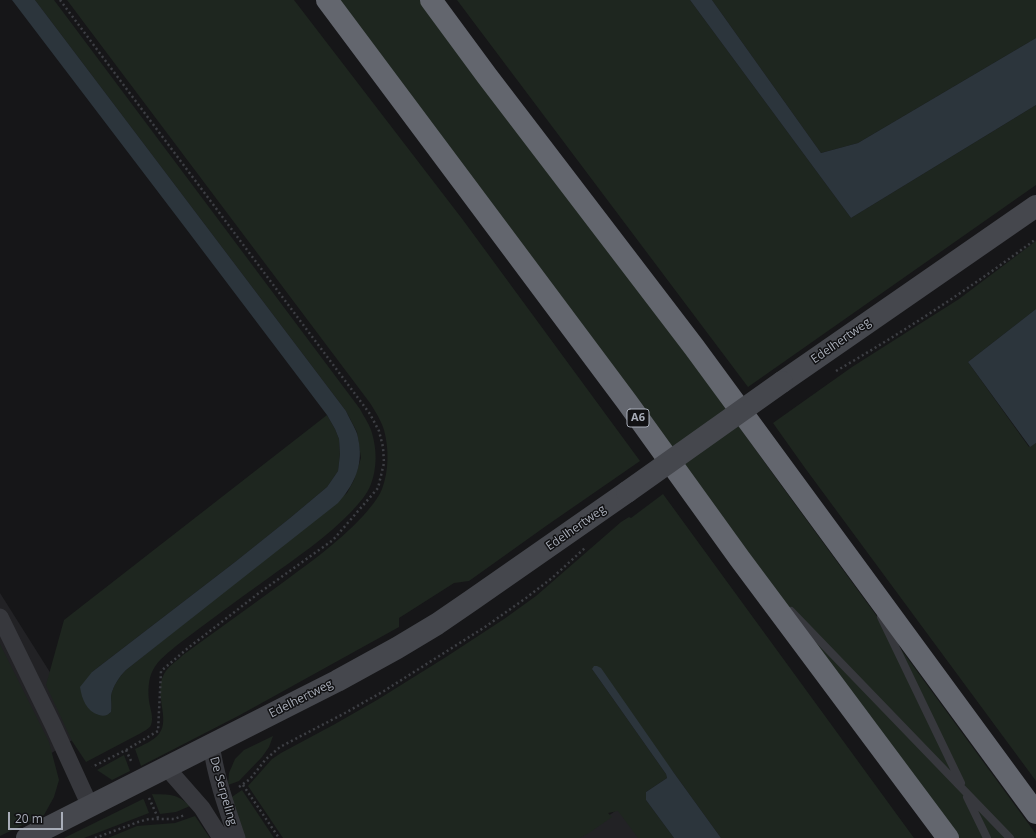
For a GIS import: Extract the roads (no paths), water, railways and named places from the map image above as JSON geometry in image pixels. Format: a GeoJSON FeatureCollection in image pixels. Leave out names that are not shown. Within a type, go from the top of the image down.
{"type":"FeatureCollection","features":[{"type":"Feature","properties":{"kind":"highway","name":"A6"},"geometry":{"type":"LineString","coordinates":[[327,0],[627,402],[740,559],[948,838]]}},
{"type":"Feature","properties":{"kind":"highway"},"geometry":{"type":"LineString","coordinates":[[430,0],[694,348],[1036,813]]}},
{"type":"Feature","properties":{"kind":"street","name":"Edelhertweg"},"geometry":{"type":"LineString","coordinates":[[27,838],[337,681],[437,624],[1036,206]]}},
{"type":"Feature","properties":{"kind":"street"},"geometry":{"type":"LineString","coordinates":[[0,617],[53,725],[90,806]]}},
{"type":"Feature","properties":{"kind":"street","name":"De Serpeling"},"geometry":{"type":"LineString","coordinates":[[211,744],[223,797],[237,838]]}},
{"type":"Feature","properties":{"kind":"street","name":"De Serpeling"},"geometry":{"type":"LineString","coordinates":[[166,768],[202,808],[221,838]]}},
{"type":"Feature","properties":{"kind":"lane"},"geometry":{"type":"LineString","coordinates":[[740,559],[1010,838]]}},
{"type":"Feature","properties":{"kind":"lane"},"geometry":{"type":"LineString","coordinates":[[859,571],[987,838]]}}]}
